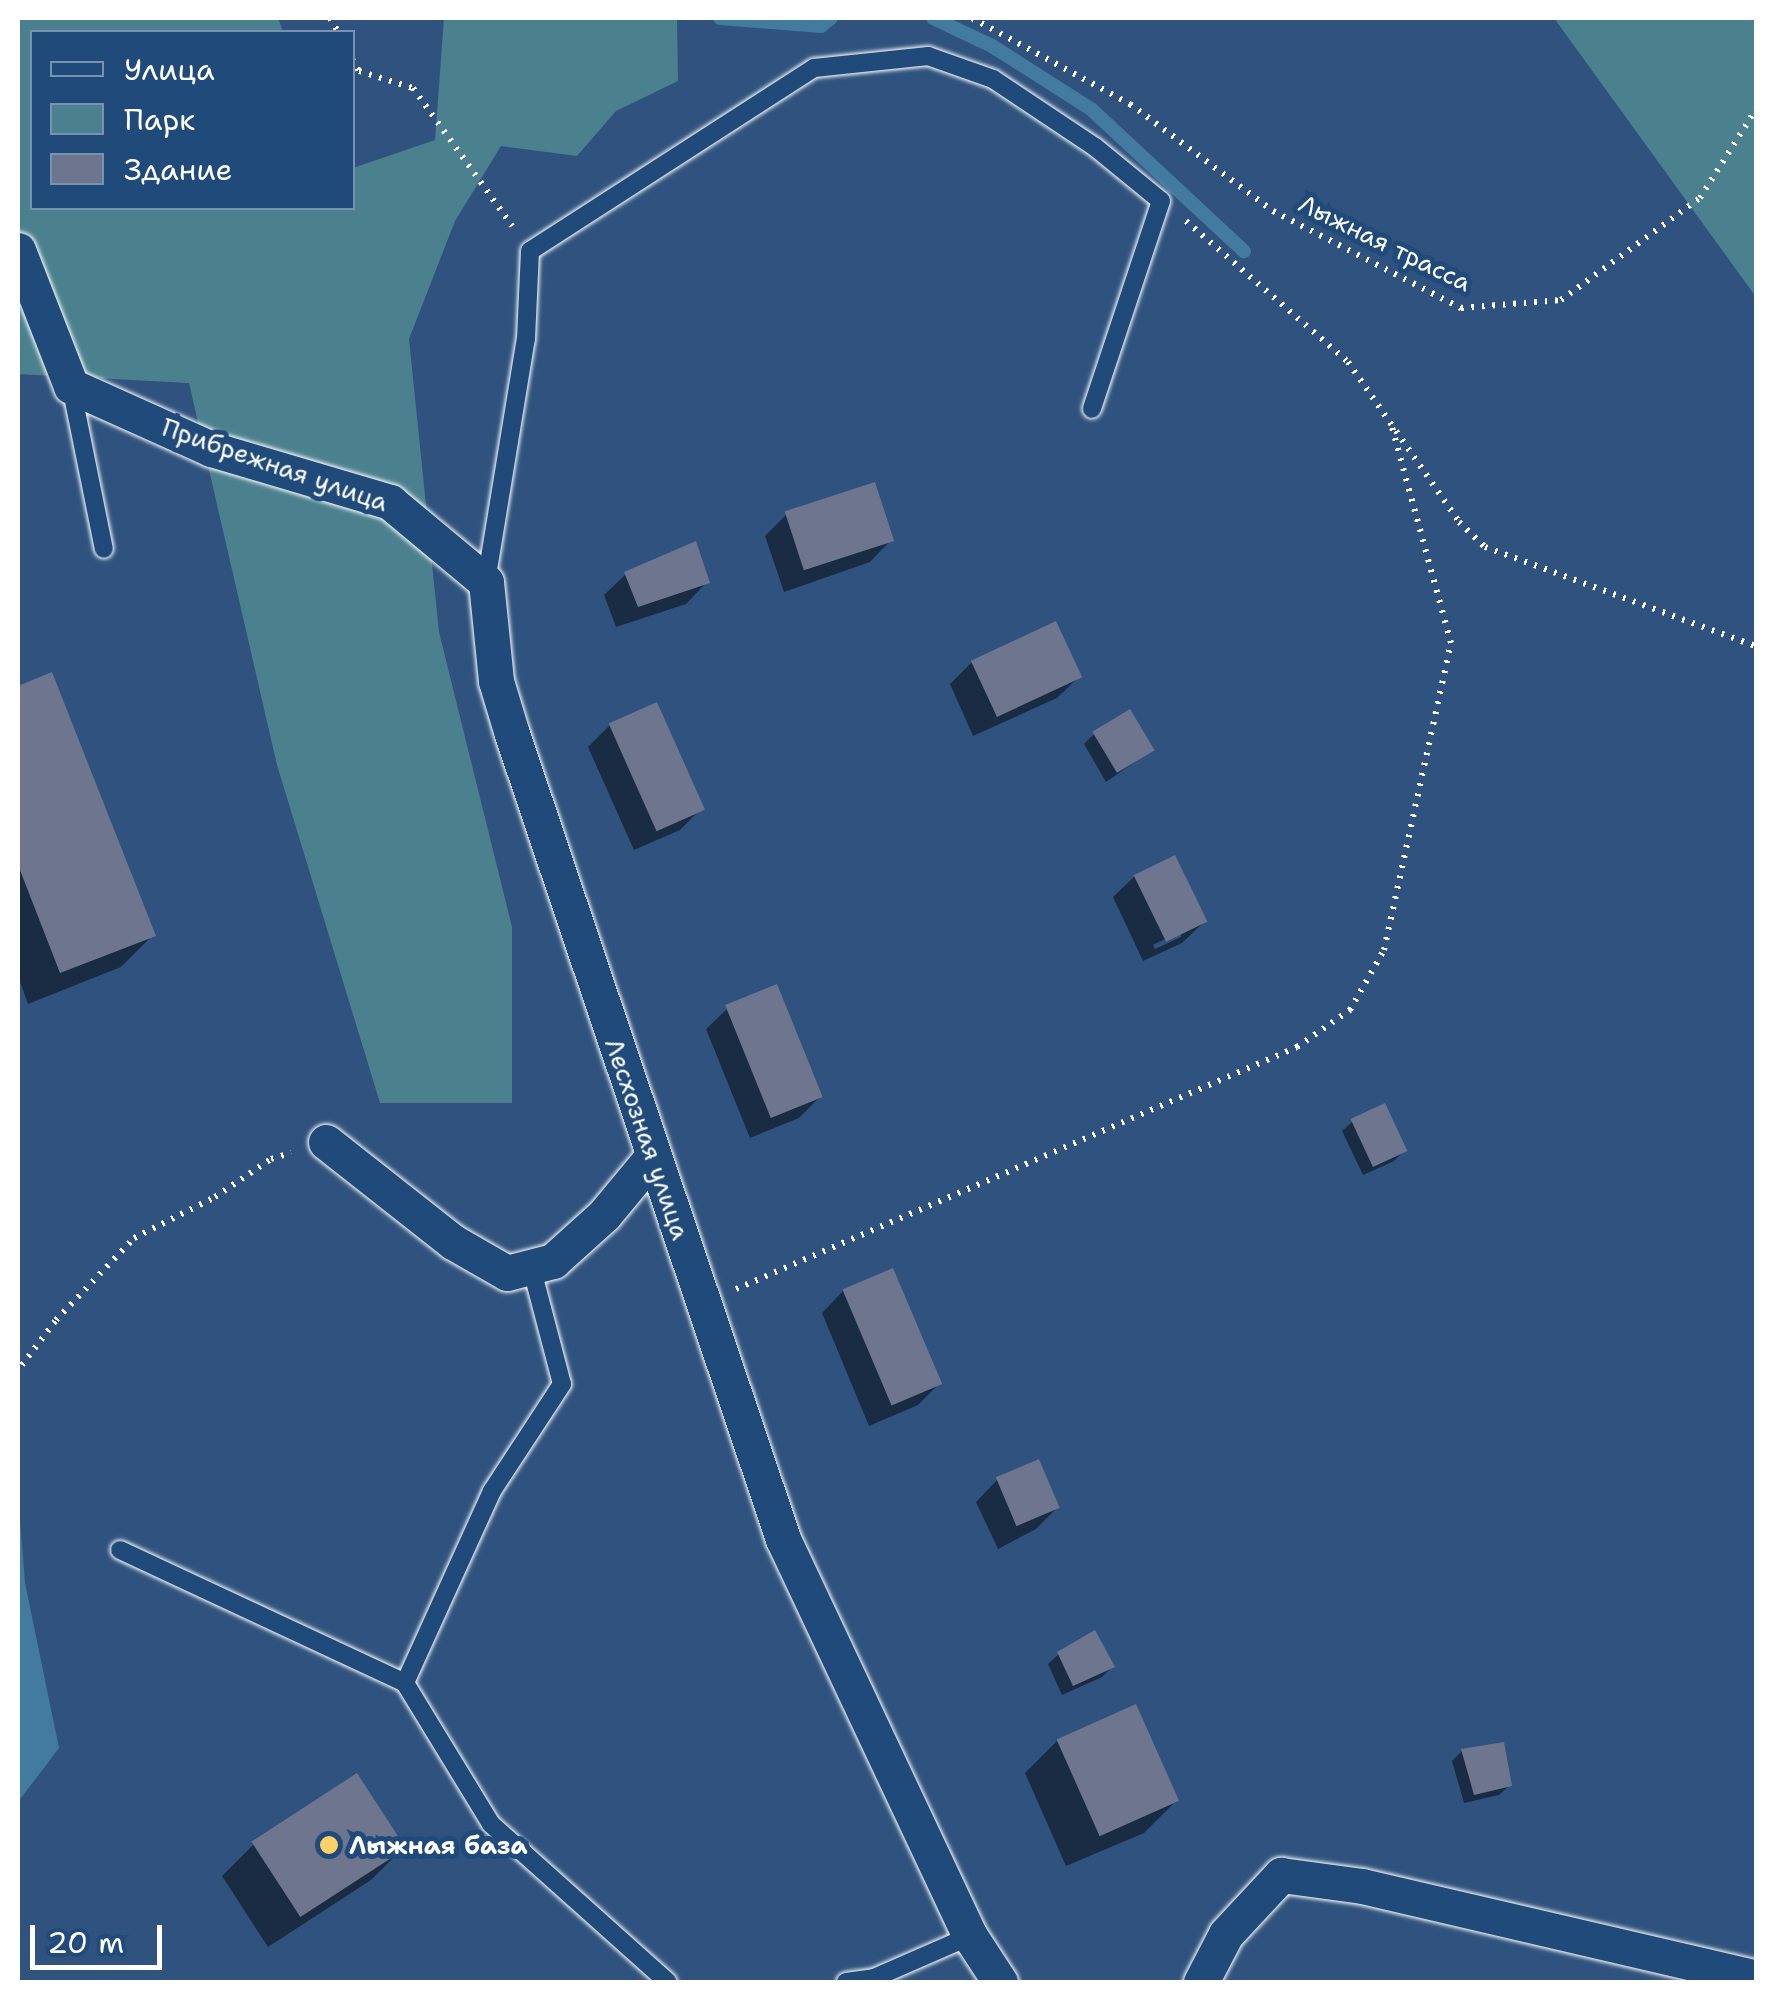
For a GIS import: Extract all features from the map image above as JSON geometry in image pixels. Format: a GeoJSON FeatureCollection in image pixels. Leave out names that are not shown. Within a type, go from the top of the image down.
{"type":"FeatureCollection","features":[{"type":"Feature","properties":{"kind":"street"},"geometry":{"type":"LineString","coordinates":[[18,250],[71,386]]}},
{"type":"Feature","properties":{"kind":"street","name":"Прибрежная улица"},"geometry":{"type":"LineString","coordinates":[[71,386],[211,449],[390,502],[486,582]]}},
{"type":"Feature","properties":{"kind":"street","name":"Лесхозная улица"},"geometry":{"type":"LineString","coordinates":[[486,582],[496,681],[783,1539],[970,1936],[1000,1982]]}},
{"type":"Feature","properties":{"kind":"street"},"geometry":{"type":"LineString","coordinates":[[326,1142],[453,1242],[507,1273],[553,1261],[604,1215],[653,1156]]}},
{"type":"Feature","properties":{"kind":"street"},"geometry":{"type":"LineString","coordinates":[[1201,1982],[1226,1934],[1281,1875],[1362,1886],[1756,1978]]}},
{"type":"Feature","properties":{"kind":"lane"},"geometry":{"type":"LineString","coordinates":[[530,251],[814,68],[928,56],[993,79],[1095,147],[1161,201],[1092,409]]}},
{"type":"Feature","properties":{"kind":"lane","name":"Лесхозная улица"},"geometry":{"type":"LineString","coordinates":[[486,582],[526,339],[530,251]]}},
{"type":"Feature","properties":{"kind":"lane"},"geometry":{"type":"LineString","coordinates":[[71,386],[104,549]]}},
{"type":"Feature","properties":{"kind":"lane"},"geometry":{"type":"LineString","coordinates":[[405,1684],[492,1492],[562,1384],[531,1266]]}},
{"type":"Feature","properties":{"kind":"lane"},"geometry":{"type":"LineString","coordinates":[[120,1550],[405,1684],[491,1824],[668,1982]]}},
{"type":"Feature","properties":{"kind":"lane"},"geometry":{"type":"LineString","coordinates":[[846,1982],[874,1978],[970,1936]]}},
{"type":"Feature","properties":{"kind":"path","name":"Лыжная трасса"},"geometry":{"type":"LineString","coordinates":[[972,18],[1130,104],[1273,211],[1461,308],[1560,300],[1700,198],[1756,110]]}},
{"type":"Feature","properties":{"kind":"path"},"geometry":{"type":"LineString","coordinates":[[355,63],[360,72],[412,88],[530,251]]}},
{"type":"Feature","properties":{"kind":"path"},"geometry":{"type":"LineString","coordinates":[[1161,201],[1348,362],[1459,522],[1486,547],[1756,646]]}},
{"type":"Feature","properties":{"kind":"path"},"geometry":{"type":"LineString","coordinates":[[703,1303],[1297,1047],[1350,1010],[1384,950],[1451,643],[1391,424]]}},
{"type":"Feature","properties":{"kind":"path"},"geometry":{"type":"LineString","coordinates":[[22,1365],[56,1320],[134,1238],[214,1197],[270,1159],[326,1142]]}},
{"type":"Feature","properties":{"kind":"green space"},"geometry":{"type":"Polygon","coordinates":[[[18,18],[278,18],[282,30],[30,30],[30,210],[355,210],[355,167],[435,140],[444,18],[677,18],[678,81],[616,111],[577,156],[501,146],[455,221],[409,339],[439,632],[512,927],[512,1103],[380,1103],[277,765],[189,383],[18,374],[18,18]]]}},
{"type":"Feature","properties":{"kind":"green space"},"geometry":{"type":"Polygon","coordinates":[[[1554,18],[1756,18],[1756,297],[1554,18]]]}},
{"type":"Feature","properties":{"kind":"water"},"geometry":{"type":"Polygon","coordinates":[[[18,1494],[25,1583],[59,1748],[18,1802],[18,1494]]]}},
{"type":"Feature","properties":{"kind":"building"},"geometry":{"type":"Polygon","coordinates":[[[875,482],[894,541],[804,570],[785,511],[875,482]]]}},
{"type":"Feature","properties":{"kind":"building"},"geometry":{"type":"Polygon","coordinates":[[[696,541],[710,583],[638,607],[624,572],[696,541]]]}},
{"type":"Feature","properties":{"kind":"building"},"geometry":{"type":"Polygon","coordinates":[[[1056,621],[1082,677],[997,717],[971,661],[1056,621]]]}},
{"type":"Feature","properties":{"kind":"building"},"geometry":{"type":"Polygon","coordinates":[[[52,672],[156,936],[60,973],[18,865],[18,686],[52,672]]]}},
{"type":"Feature","properties":{"kind":"building"},"geometry":{"type":"Polygon","coordinates":[[[657,702],[705,810],[657,831],[609,724],[657,702]]]}},
{"type":"Feature","properties":{"kind":"building"},"geometry":{"type":"Polygon","coordinates":[[[1130,709],[1155,750],[1117,773],[1092,732],[1130,709]]]}},
{"type":"Feature","properties":{"kind":"building"},"geometry":{"type":"Polygon","coordinates":[[[1175,855],[1207,922],[1166,942],[1134,875],[1175,855]]]}},
{"type":"Feature","properties":{"kind":"building"},"geometry":{"type":"Polygon","coordinates":[[[777,984],[823,1097],[771,1118],[725,1005],[777,984]]]}},
{"type":"Feature","properties":{"kind":"building"},"geometry":{"type":"Polygon","coordinates":[[[1385,1103],[1407,1151],[1373,1167],[1351,1119],[1385,1103]]]}},
{"type":"Feature","properties":{"kind":"building"},"geometry":{"type":"Polygon","coordinates":[[[893,1268],[942,1384],[892,1405],[842,1289],[893,1268]]]}},
{"type":"Feature","properties":{"kind":"building"},"geometry":{"type":"Polygon","coordinates":[[[1039,1459],[1060,1508],[1016,1526],[996,1477],[1039,1459]]]}},
{"type":"Feature","properties":{"kind":"building"},"geometry":{"type":"Polygon","coordinates":[[[1095,1630],[1115,1667],[1073,1686],[1057,1652],[1095,1630]]]}},
{"type":"Feature","properties":{"kind":"building"},"geometry":{"type":"Polygon","coordinates":[[[1136,1704],[1179,1801],[1100,1836],[1057,1739],[1136,1704]]]}},
{"type":"Feature","properties":{"kind":"building"},"geometry":{"type":"Polygon","coordinates":[[[1504,1742],[1512,1786],[1474,1795],[1461,1749],[1504,1742]]]}},
{"type":"Feature","properties":{"kind":"building","name":"Лыжная база"},"geometry":{"type":"Polygon","coordinates":[[[357,1773],[406,1848],[300,1917],[251,1842],[357,1773]]]}},
{"type":"Feature","properties":{"kind":"waterway"},"geometry":{"type":"LineString","coordinates":[[720,18],[821,26],[831,18]]}},
{"type":"Feature","properties":{"kind":"waterway"},"geometry":{"type":"LineString","coordinates":[[933,18],[992,46],[1091,109],[1244,251]]}},
{"type":"Feature","properties":{"kind":"place","name":"Лыжная база"},"geometry":{"type":"Point","coordinates":[329,1845]}}]}
